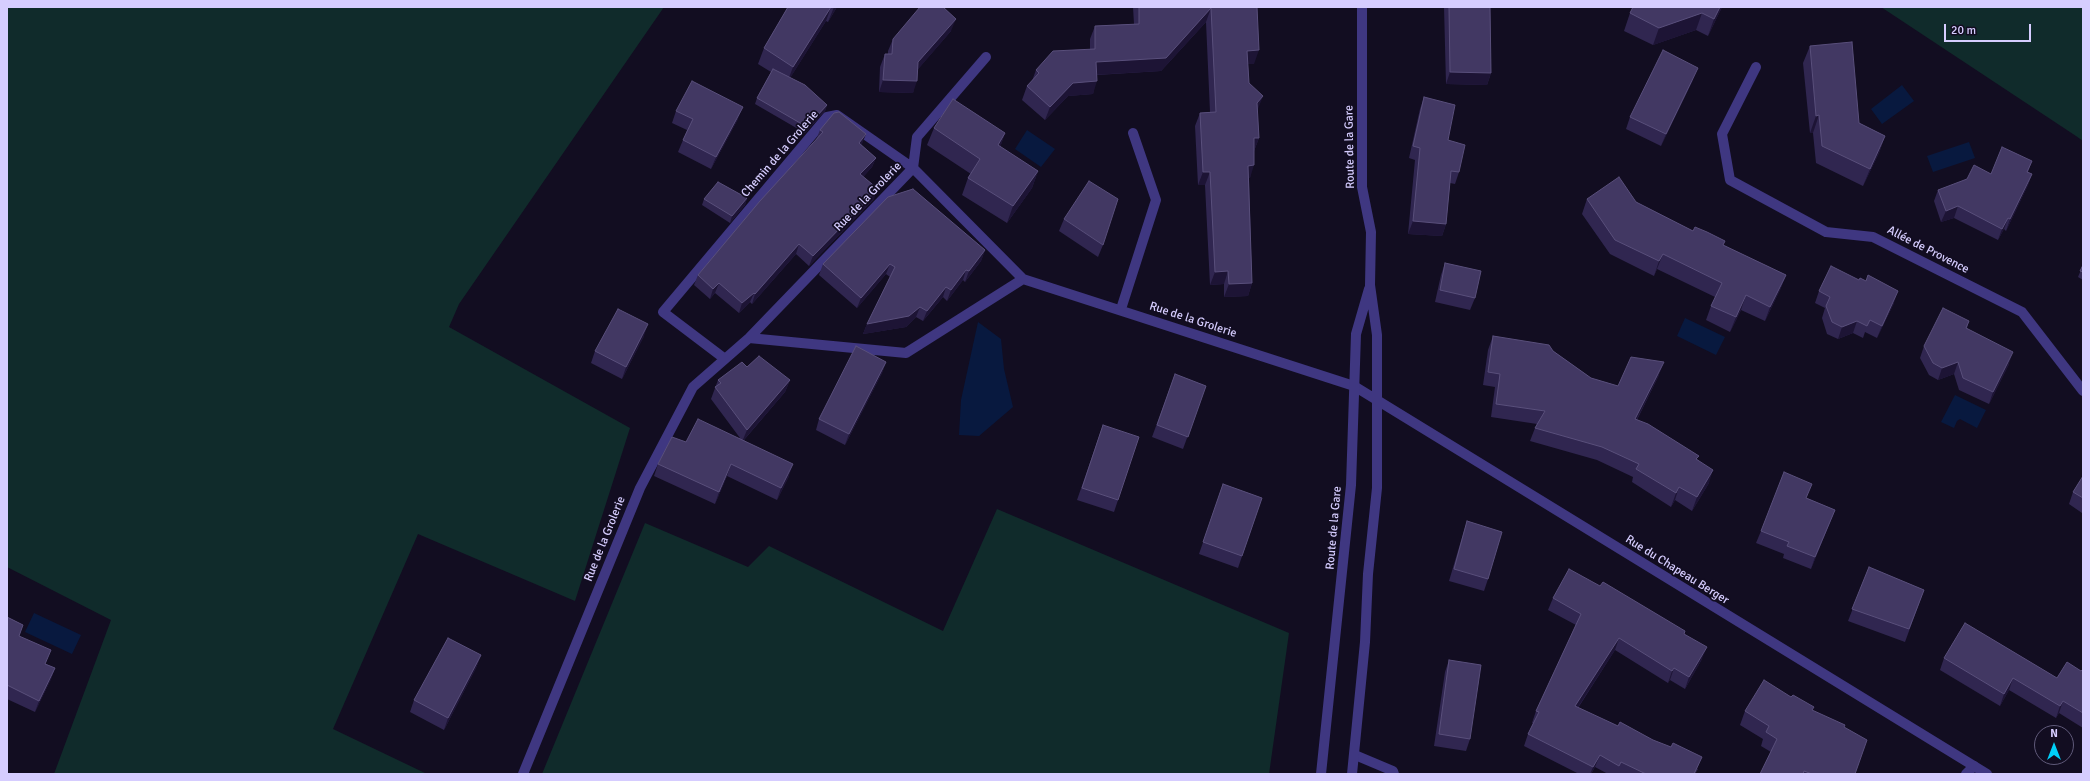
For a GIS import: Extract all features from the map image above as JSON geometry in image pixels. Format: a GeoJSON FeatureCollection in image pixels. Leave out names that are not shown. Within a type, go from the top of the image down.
{"type":"FeatureCollection","features":[{"type":"Feature","properties":{"kind":"street","name":"Route de la Gare"},"geometry":{"type":"LineString","coordinates":[[1352,774],[1365,642],[1368,574],[1377,488],[1377,336],[1370,285],[1371,232],[1362,187],[1362,7]]}},
{"type":"Feature","properties":{"kind":"street"},"geometry":{"type":"LineString","coordinates":[[913,168],[917,137],[986,57]]}},
{"type":"Feature","properties":{"kind":"street","name":"Allée de Provence"},"geometry":{"type":"LineString","coordinates":[[1756,67],[1722,134],[1730,180],[1826,232],[1874,237],[2022,312],[2083,391]]}},
{"type":"Feature","properties":{"kind":"street","name":"Chemin de la Grolerie"},"geometry":{"type":"LineString","coordinates":[[725,359],[663,312],[827,117],[837,115],[913,168]]}},
{"type":"Feature","properties":{"kind":"street"},"geometry":{"type":"LineString","coordinates":[[1121,309],[1156,200],[1133,133]]}},
{"type":"Feature","properties":{"kind":"street","name":"Rue de la Grolerie"},"geometry":{"type":"LineString","coordinates":[[523,774],[640,488],[693,387],[749,338],[913,168],[1023,279],[1121,309],[1354,386]]}},
{"type":"Feature","properties":{"kind":"street"},"geometry":{"type":"LineString","coordinates":[[749,338],[906,353],[1023,279]]}},
{"type":"Feature","properties":{"kind":"street","name":"Route de la Gare"},"geometry":{"type":"LineString","coordinates":[[1321,774],[1352,486],[1356,334],[1370,285]]}},
{"type":"Feature","properties":{"kind":"street","name":"Rue du Chapeau Berger"},"geometry":{"type":"LineString","coordinates":[[1354,386],[1987,774]]}},
{"type":"Feature","properties":{"kind":"street"},"geometry":{"type":"LineString","coordinates":[[1355,755],[1387,769],[1394,774]]}},
{"type":"Feature","properties":{"kind":"street"},"geometry":{"type":"LineString","coordinates":[[1966,774],[1974,766]]}},
{"type":"Feature","properties":{"kind":"green space"},"geometry":{"type":"Polygon","coordinates":[[[7,7],[664,7],[459,304],[449,327],[630,428],[575,601],[418,534],[333,729],[427,774],[54,774],[111,620],[7,567],[7,7]]]}},
{"type":"Feature","properties":{"kind":"green space"},"geometry":{"type":"Polygon","coordinates":[[[1881,7],[2083,7],[2083,141],[2076,136],[1881,7]]]}},
{"type":"Feature","properties":{"kind":"green space"},"geometry":{"type":"Polygon","coordinates":[[[997,509],[1289,633],[1269,774],[542,774],[645,523],[748,567],[769,546],[943,631],[997,509]]]}},
{"type":"Feature","properties":{"kind":"water"},"geometry":{"type":"Polygon","coordinates":[[[1902,85],[1914,101],[1882,124],[1871,109],[1902,85]]]}},
{"type":"Feature","properties":{"kind":"water"},"geometry":{"type":"Polygon","coordinates":[[[1027,130],[1055,149],[1041,167],[1015,149],[1027,130]]]}},
{"type":"Feature","properties":{"kind":"water"},"geometry":{"type":"Polygon","coordinates":[[[1969,142],[1975,158],[1933,172],[1927,156],[1969,142]]]}},
{"type":"Feature","properties":{"kind":"water"},"geometry":{"type":"Polygon","coordinates":[[[1685,318],[1725,337],[1716,355],[1677,336],[1685,318]]]}},
{"type":"Feature","properties":{"kind":"water"},"geometry":{"type":"Polygon","coordinates":[[[978,322],[1001,339],[1004,369],[1013,407],[979,436],[959,435],[961,400],[978,322]]]}},
{"type":"Feature","properties":{"kind":"water"},"geometry":{"type":"Polygon","coordinates":[[[1955,395],[1986,410],[1977,428],[1960,419],[1957,421],[1954,428],[1941,422],[1955,395]]]}},
{"type":"Feature","properties":{"kind":"water"},"geometry":{"type":"Polygon","coordinates":[[[34,613],[81,635],[72,654],[25,632],[34,613]]]}},
{"type":"Feature","properties":{"kind":"building"},"geometry":{"type":"Polygon","coordinates":[[[788,7],[831,7],[793,67],[764,48],[788,7]]]}},
{"type":"Feature","properties":{"kind":"building"},"geometry":{"type":"Polygon","coordinates":[[[920,7],[943,7],[956,19],[918,62],[917,81],[883,80],[885,54],[892,54],[893,39],[920,7]]]}},
{"type":"Feature","properties":{"kind":"building"},"geometry":{"type":"Polygon","coordinates":[[[1139,7],[1257,7],[1259,50],[1247,51],[1249,83],[1263,96],[1257,103],[1259,138],[1254,138],[1254,165],[1248,166],[1252,283],[1229,284],[1228,271],[1215,272],[1210,172],[1203,172],[1200,113],[1216,112],[1211,8],[1166,58],[1096,62],[1097,81],[1073,83],[1050,107],[1027,86],[1039,73],[1036,70],[1053,51],[1095,49],[1095,26],[1139,24],[1139,7]]]}},
{"type":"Feature","properties":{"kind":"building"},"geometry":{"type":"Polygon","coordinates":[[[1449,7],[1490,7],[1491,73],[1450,72],[1449,7]]]}},
{"type":"Feature","properties":{"kind":"building"},"geometry":{"type":"Polygon","coordinates":[[[1633,7],[1720,7],[1714,19],[1702,13],[1659,28],[1630,13],[1633,7]]]}},
{"type":"Feature","properties":{"kind":"building"},"geometry":{"type":"Polygon","coordinates":[[[1852,42],[1859,123],[1885,136],[1870,169],[1822,146],[1819,115],[1816,116],[1810,46],[1852,42]]]}},
{"type":"Feature","properties":{"kind":"building"},"geometry":{"type":"Polygon","coordinates":[[[1663,50],[1698,68],[1666,134],[1630,117],[1663,50]]]}},
{"type":"Feature","properties":{"kind":"building"},"geometry":{"type":"Polygon","coordinates":[[[773,69],[805,85],[827,105],[807,127],[757,98],[773,69]]]}},
{"type":"Feature","properties":{"kind":"building"},"geometry":{"type":"Polygon","coordinates":[[[692,81],[743,107],[716,157],[683,140],[693,119],[676,111],[692,81]]]}},
{"type":"Feature","properties":{"kind":"building"},"geometry":{"type":"Polygon","coordinates":[[[1424,97],[1455,105],[1448,140],[1465,145],[1459,172],[1451,171],[1446,224],[1413,221],[1420,148],[1413,146],[1424,97]]]}},
{"type":"Feature","properties":{"kind":"building"},"geometry":{"type":"Polygon","coordinates":[[[953,99],[1005,133],[998,145],[1038,171],[1013,206],[968,178],[980,159],[934,128],[953,99]]]}},
{"type":"Feature","properties":{"kind":"building"},"geometry":{"type":"Polygon","coordinates":[[[839,112],[866,134],[859,143],[876,158],[860,174],[878,189],[813,256],[799,244],[755,294],[754,293],[742,303],[719,283],[713,289],[698,275],[760,201],[823,132],[820,130],[834,113],[839,112]]]}},
{"type":"Feature","properties":{"kind":"building"},"geometry":{"type":"Polygon","coordinates":[[[2002,147],[2032,161],[2027,172],[2032,174],[2010,219],[2008,218],[2002,229],[1958,206],[1946,211],[1938,190],[1967,179],[1974,165],[1991,174],[2002,147]]]}},
{"type":"Feature","properties":{"kind":"building"},"geometry":{"type":"Polygon","coordinates":[[[1619,177],[1636,202],[1693,231],[1695,227],[1707,232],[1725,241],[1723,245],[1786,275],[1770,307],[1746,295],[1736,317],[1711,306],[1722,283],[1663,254],[1659,261],[1615,240],[1587,199],[1619,177]]]}},
{"type":"Feature","properties":{"kind":"building"},"geometry":{"type":"Polygon","coordinates":[[[1089,181],[1118,199],[1103,245],[1064,219],[1089,181]]]}},
{"type":"Feature","properties":{"kind":"building"},"geometry":{"type":"Polygon","coordinates":[[[718,182],[747,198],[732,216],[704,199],[718,182]]]}},
{"type":"Feature","properties":{"kind":"building"},"geometry":{"type":"Polygon","coordinates":[[[913,189],[985,250],[969,271],[966,270],[951,290],[946,287],[927,311],[920,307],[909,316],[867,324],[895,267],[890,264],[861,298],[823,264],[888,197],[913,189]]]}},
{"type":"Feature","properties":{"kind":"building"},"geometry":{"type":"Polygon","coordinates":[[[1445,263],[1481,271],[1475,298],[1440,290],[1445,263]]]}},
{"type":"Feature","properties":{"kind":"building"},"geometry":{"type":"Polygon","coordinates":[[[2083,265],[2083,272],[2080,271],[2083,265]]]}},
{"type":"Feature","properties":{"kind":"building"},"geometry":{"type":"Polygon","coordinates":[[[1831,266],[1859,280],[1860,278],[1866,281],[1868,275],[1898,291],[1882,326],[1870,320],[1867,326],[1857,321],[1842,327],[1832,322],[1826,306],[1830,297],[1819,291],[1831,266]]]}},
{"type":"Feature","properties":{"kind":"building"},"geometry":{"type":"Polygon","coordinates":[[[1943,308],[1969,321],[1966,328],[2013,352],[1993,392],[1963,378],[1958,362],[1942,368],[1933,363],[1924,346],[1943,308]]]}},
{"type":"Feature","properties":{"kind":"building"},"geometry":{"type":"Polygon","coordinates":[[[618,309],[648,324],[626,367],[595,351],[618,309]]]}},
{"type":"Feature","properties":{"kind":"building"},"geometry":{"type":"Polygon","coordinates":[[[1493,336],[1549,345],[1553,351],[1591,378],[1618,386],[1631,357],[1664,362],[1635,419],[1648,424],[1699,456],[1696,459],[1713,470],[1697,497],[1679,487],[1676,493],[1636,469],[1639,464],[1602,447],[1535,428],[1545,411],[1496,404],[1500,374],[1488,372],[1493,336]]]}},
{"type":"Feature","properties":{"kind":"building"},"geometry":{"type":"Polygon","coordinates":[[[856,346],[886,362],[849,434],[819,419],[856,346]]]}},
{"type":"Feature","properties":{"kind":"building"},"geometry":{"type":"Polygon","coordinates":[[[759,356],[790,380],[747,430],[715,387],[721,383],[718,380],[742,362],[747,367],[759,356]]]}},
{"type":"Feature","properties":{"kind":"building"},"geometry":{"type":"Polygon","coordinates":[[[1175,374],[1206,386],[1188,437],[1157,425],[1175,374]]]}},
{"type":"Feature","properties":{"kind":"building"},"geometry":{"type":"Polygon","coordinates":[[[698,419],[793,464],[781,488],[731,464],[719,492],[658,464],[672,437],[686,442],[698,419]]]}},
{"type":"Feature","properties":{"kind":"building"},"geometry":{"type":"Polygon","coordinates":[[[1103,425],[1139,437],[1118,500],[1082,488],[1103,425]]]}},
{"type":"Feature","properties":{"kind":"building"},"geometry":{"type":"Polygon","coordinates":[[[1784,472],[1812,484],[1806,498],[1835,510],[1815,557],[1787,546],[1789,542],[1761,531],[1784,472]]]}},
{"type":"Feature","properties":{"kind":"building"},"geometry":{"type":"Polygon","coordinates":[[[2083,476],[2083,498],[2073,492],[2083,476]]]}},
{"type":"Feature","properties":{"kind":"building"},"geometry":{"type":"Polygon","coordinates":[[[1223,484],[1262,498],[1242,556],[1203,542],[1223,484]]]}},
{"type":"Feature","properties":{"kind":"building"},"geometry":{"type":"Polygon","coordinates":[[[1467,521],[1502,532],[1488,579],[1454,569],[1467,521]]]}},
{"type":"Feature","properties":{"kind":"building"},"geometry":{"type":"Polygon","coordinates":[[[1869,567],[1924,590],[1909,629],[1852,609],[1869,567]]]}},
{"type":"Feature","properties":{"kind":"building"},"geometry":{"type":"Polygon","coordinates":[[[1569,569],[1600,586],[1603,582],[1685,631],[1684,634],[1707,647],[1689,677],[1674,668],[1672,671],[1619,638],[1575,706],[1618,726],[1620,722],[1653,740],[1671,747],[1673,743],[1702,757],[1694,774],[1646,774],[1621,762],[1619,766],[1600,755],[1593,767],[1528,734],[1539,712],[1536,711],[1581,614],[1553,598],[1569,569]]]}},
{"type":"Feature","properties":{"kind":"building"},"geometry":{"type":"Polygon","coordinates":[[[7,617],[23,625],[19,636],[51,650],[45,664],[55,668],[39,701],[7,685],[7,617]]]}},
{"type":"Feature","properties":{"kind":"building"},"geometry":{"type":"Polygon","coordinates":[[[1965,623],[2057,678],[2067,662],[2081,671],[2083,669],[2083,713],[2063,701],[2060,706],[2013,678],[2004,694],[1944,658],[1965,623]]]}},
{"type":"Feature","properties":{"kind":"building"},"geometry":{"type":"Polygon","coordinates":[[[448,638],[481,655],[448,718],[414,700],[448,638]]]}},
{"type":"Feature","properties":{"kind":"building"},"geometry":{"type":"Polygon","coordinates":[[[1449,660],[1481,665],[1470,739],[1439,734],[1449,660]]]}},
{"type":"Feature","properties":{"kind":"building"},"geometry":{"type":"Polygon","coordinates":[[[1764,680],[1791,697],[1793,695],[1814,707],[1812,710],[1845,725],[1844,727],[1867,740],[1855,774],[1812,774],[1804,771],[1803,774],[1760,774],[1777,739],[1766,732],[1769,726],[1745,711],[1764,680]]]}}]}
